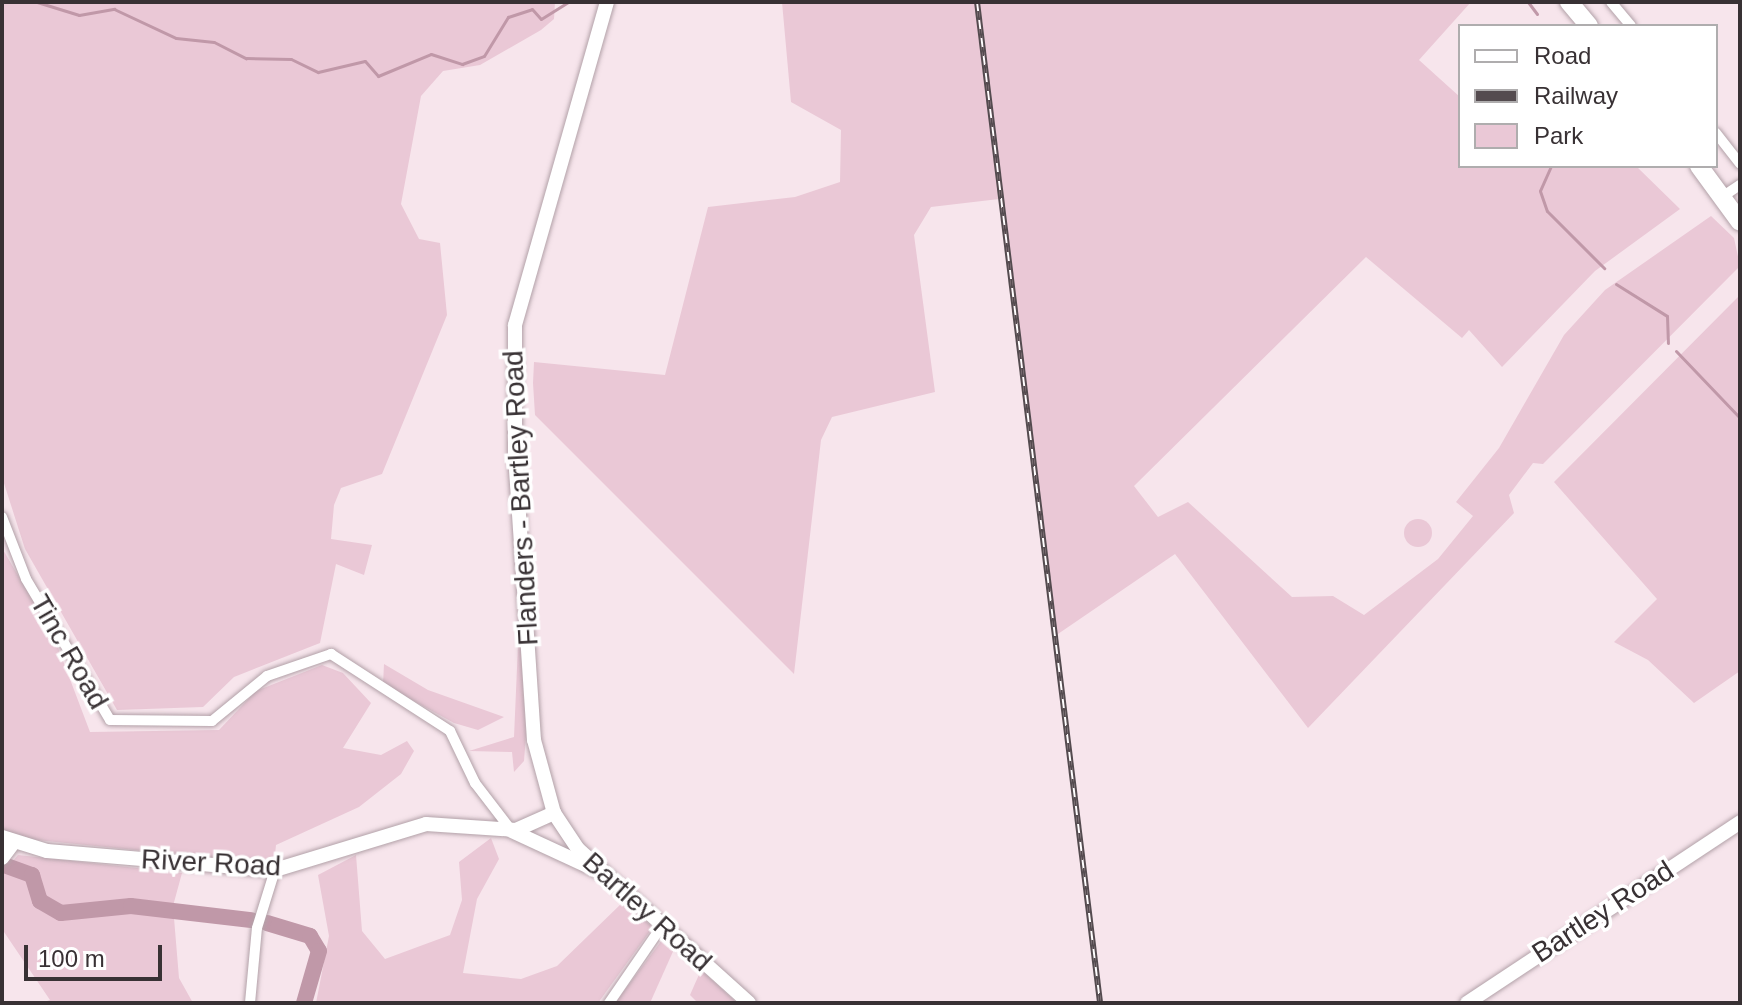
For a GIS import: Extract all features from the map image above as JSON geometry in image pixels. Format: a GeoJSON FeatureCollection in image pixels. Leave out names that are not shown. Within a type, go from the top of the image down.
{"type":"FeatureCollection","features":[{"type":"Feature","properties":{"kind":"highway"},"geometry":{"type":"LineString","coordinates":[[1569,2],[1587,24]]}},
{"type":"Feature","properties":{"kind":"highway"},"geometry":{"type":"LineString","coordinates":[[1700,168],[1740,222]]}},
{"type":"Feature","properties":{"kind":"main road","name":"Flanders - Bartley Road"},"geometry":{"type":"LineString","coordinates":[[554,813],[534,740],[512,359],[532,247],[607,2]]}},
{"type":"Feature","properties":{"kind":"main road","name":"River Road"},"geometry":{"type":"LineString","coordinates":[[511,830],[554,813]]}},
{"type":"Feature","properties":{"kind":"main road","name":"Bartley Road"},"geometry":{"type":"LineString","coordinates":[[554,813],[600,872],[749,1003]]}},
{"type":"Feature","properties":{"kind":"main road","name":"Bartley Road"},"geometry":{"type":"LineString","coordinates":[[1467,1003],[1740,822]]}},
{"type":"Feature","properties":{"kind":"main road","name":"River Road"},"geometry":{"type":"LineString","coordinates":[[8,840],[275,870],[426,824],[511,830],[600,872]]}},
{"type":"Feature","properties":{"kind":"main road"},"geometry":{"type":"LineString","coordinates":[[3,857],[8,840]]}},
{"type":"Feature","properties":{"kind":"street"},"geometry":{"type":"LineString","coordinates":[[1611,2],[1629,24]]}},
{"type":"Feature","properties":{"kind":"street"},"geometry":{"type":"LineString","coordinates":[[1718,136],[1740,164]]}},
{"type":"Feature","properties":{"kind":"street"},"geometry":{"type":"LineString","coordinates":[[1722,197],[1740,185]]}},
{"type":"Feature","properties":{"kind":"street","name":"Tinc Road"},"geometry":{"type":"LineString","coordinates":[[2,517],[26,579],[110,720],[212,721],[260,680],[331,654],[450,731],[475,783],[511,830]]}},
{"type":"Feature","properties":{"kind":"street"},"geometry":{"type":"LineString","coordinates":[[250,1003],[257,928],[275,870]]}},
{"type":"Feature","properties":{"kind":"street"},"geometry":{"type":"LineString","coordinates":[[609,1003],[662,926]]}},
{"type":"Feature","properties":{"kind":"green space"},"geometry":{"type":"Polygon","coordinates":[[[2,2],[555,2],[554,19],[541,30],[480,65],[443,71],[421,96],[401,204],[419,239],[440,243],[447,315],[382,474],[341,488],[334,505],[331,539],[372,545],[364,575],[336,564],[320,643],[234,677],[203,707],[117,710],[25,549],[2,477],[2,2]]]}},
{"type":"Feature","properties":{"kind":"green space"},"geometry":{"type":"Polygon","coordinates":[[[782,2],[1471,2],[1419,60],[1458,95],[1458,168],[1638,168],[1680,209],[1595,271],[1502,367],[1469,330],[1462,338],[1366,257],[1134,486],[1158,517],[1188,502],[1292,597],[1333,596],[1364,615],[1438,559],[1473,516],[1456,502],[1499,448],[1564,335],[1605,290],[1711,216],[1734,238],[1740,266],[1543,464],[1533,463],[1509,495],[1514,513],[1308,728],[1175,554],[1055,636],[999,199],[931,207],[914,235],[935,392],[832,417],[821,440],[794,674],[535,415],[533,383],[534,362],[665,375],[708,207],[795,197],[840,182],[841,130],[791,102],[782,2]]]}},
{"type":"Feature","properties":{"kind":"green space"},"geometry":{"type":"Polygon","coordinates":[[[1740,295],[1740,671],[1694,703],[1648,660],[1614,642],[1657,599],[1554,482],[1740,295]]]}},
{"type":"Feature","properties":{"kind":"green space"},"geometry":{"type":"Polygon","coordinates":[[[1418,519],[1428,523],[1432,533],[1428,543],[1418,547],[1408,543],[1404,533],[1408,523],[1418,519]]]}},
{"type":"Feature","properties":{"kind":"green space"},"geometry":{"type":"Polygon","coordinates":[[[2,548],[54,637],[90,732],[219,730],[256,691],[322,665],[343,673],[371,703],[343,748],[381,755],[407,741],[414,751],[401,774],[359,807],[276,845],[274,864],[17,838],[2,830],[2,548]]]}},
{"type":"Feature","properties":{"kind":"green space"},"geometry":{"type":"Polygon","coordinates":[[[519,622],[526,735],[524,761],[514,772],[512,752],[469,751],[514,737],[519,622]]]}},
{"type":"Feature","properties":{"kind":"green space"},"geometry":{"type":"Polygon","coordinates":[[[384,664],[428,690],[504,717],[478,730],[454,723],[383,684],[384,664]]]}},
{"type":"Feature","properties":{"kind":"green space"},"geometry":{"type":"Polygon","coordinates":[[[491,838],[499,859],[477,899],[463,973],[521,979],[557,966],[622,903],[653,927],[598,1003],[316,1003],[329,936],[318,875],[356,855],[362,931],[385,959],[450,935],[462,900],[459,862],[491,838]]]}},
{"type":"Feature","properties":{"kind":"green space"},"geometry":{"type":"Polygon","coordinates":[[[18,855],[182,873],[173,906],[179,978],[193,1003],[41,1003],[50,1000],[2,929],[2,873],[18,855]]]}},
{"type":"Feature","properties":{"kind":"green space"},"geometry":{"type":"Polygon","coordinates":[[[665,936],[675,947],[650,1003],[615,1003],[665,936]]]}},
{"type":"Feature","properties":{"kind":"green space"},"geometry":{"type":"Polygon","coordinates":[[[701,970],[737,1003],[698,1003],[690,995],[701,970]]]}},
{"type":"Feature","properties":{"kind":"waterway"},"geometry":{"type":"LineString","coordinates":[[37,2],[79,15],[114,9],[176,38],[214,42],[246,58],[291,59],[318,72],[365,61],[378,76],[431,54],[462,64],[484,56],[508,17],[532,9],[541,19],[568,2]]}},
{"type":"Feature","properties":{"kind":"waterway"},"geometry":{"type":"LineString","coordinates":[[1528,2],[1537,14]]}},
{"type":"Feature","properties":{"kind":"waterway"},"geometry":{"type":"LineString","coordinates":[[1550,168],[1540,191],[1547,211],[1604,268]]}},
{"type":"Feature","properties":{"kind":"waterway"},"geometry":{"type":"LineString","coordinates":[[1616,284],[1667,316],[1668,343]]}},
{"type":"Feature","properties":{"kind":"waterway"},"geometry":{"type":"LineString","coordinates":[[1676,351],[1740,418]]}},
{"type":"Feature","properties":{"kind":"waterway"},"geometry":{"type":"LineString","coordinates":[[4,865],[32,875],[40,901],[61,913],[131,906],[251,920]]}},
{"type":"Feature","properties":{"kind":"waterway"},"geometry":{"type":"LineString","coordinates":[[267,923],[310,936],[319,951],[304,1003]]}},
{"type":"Feature","properties":{"kind":"railway"},"geometry":{"type":"LineString","coordinates":[[977,2],[1100,1003]]}}]}
